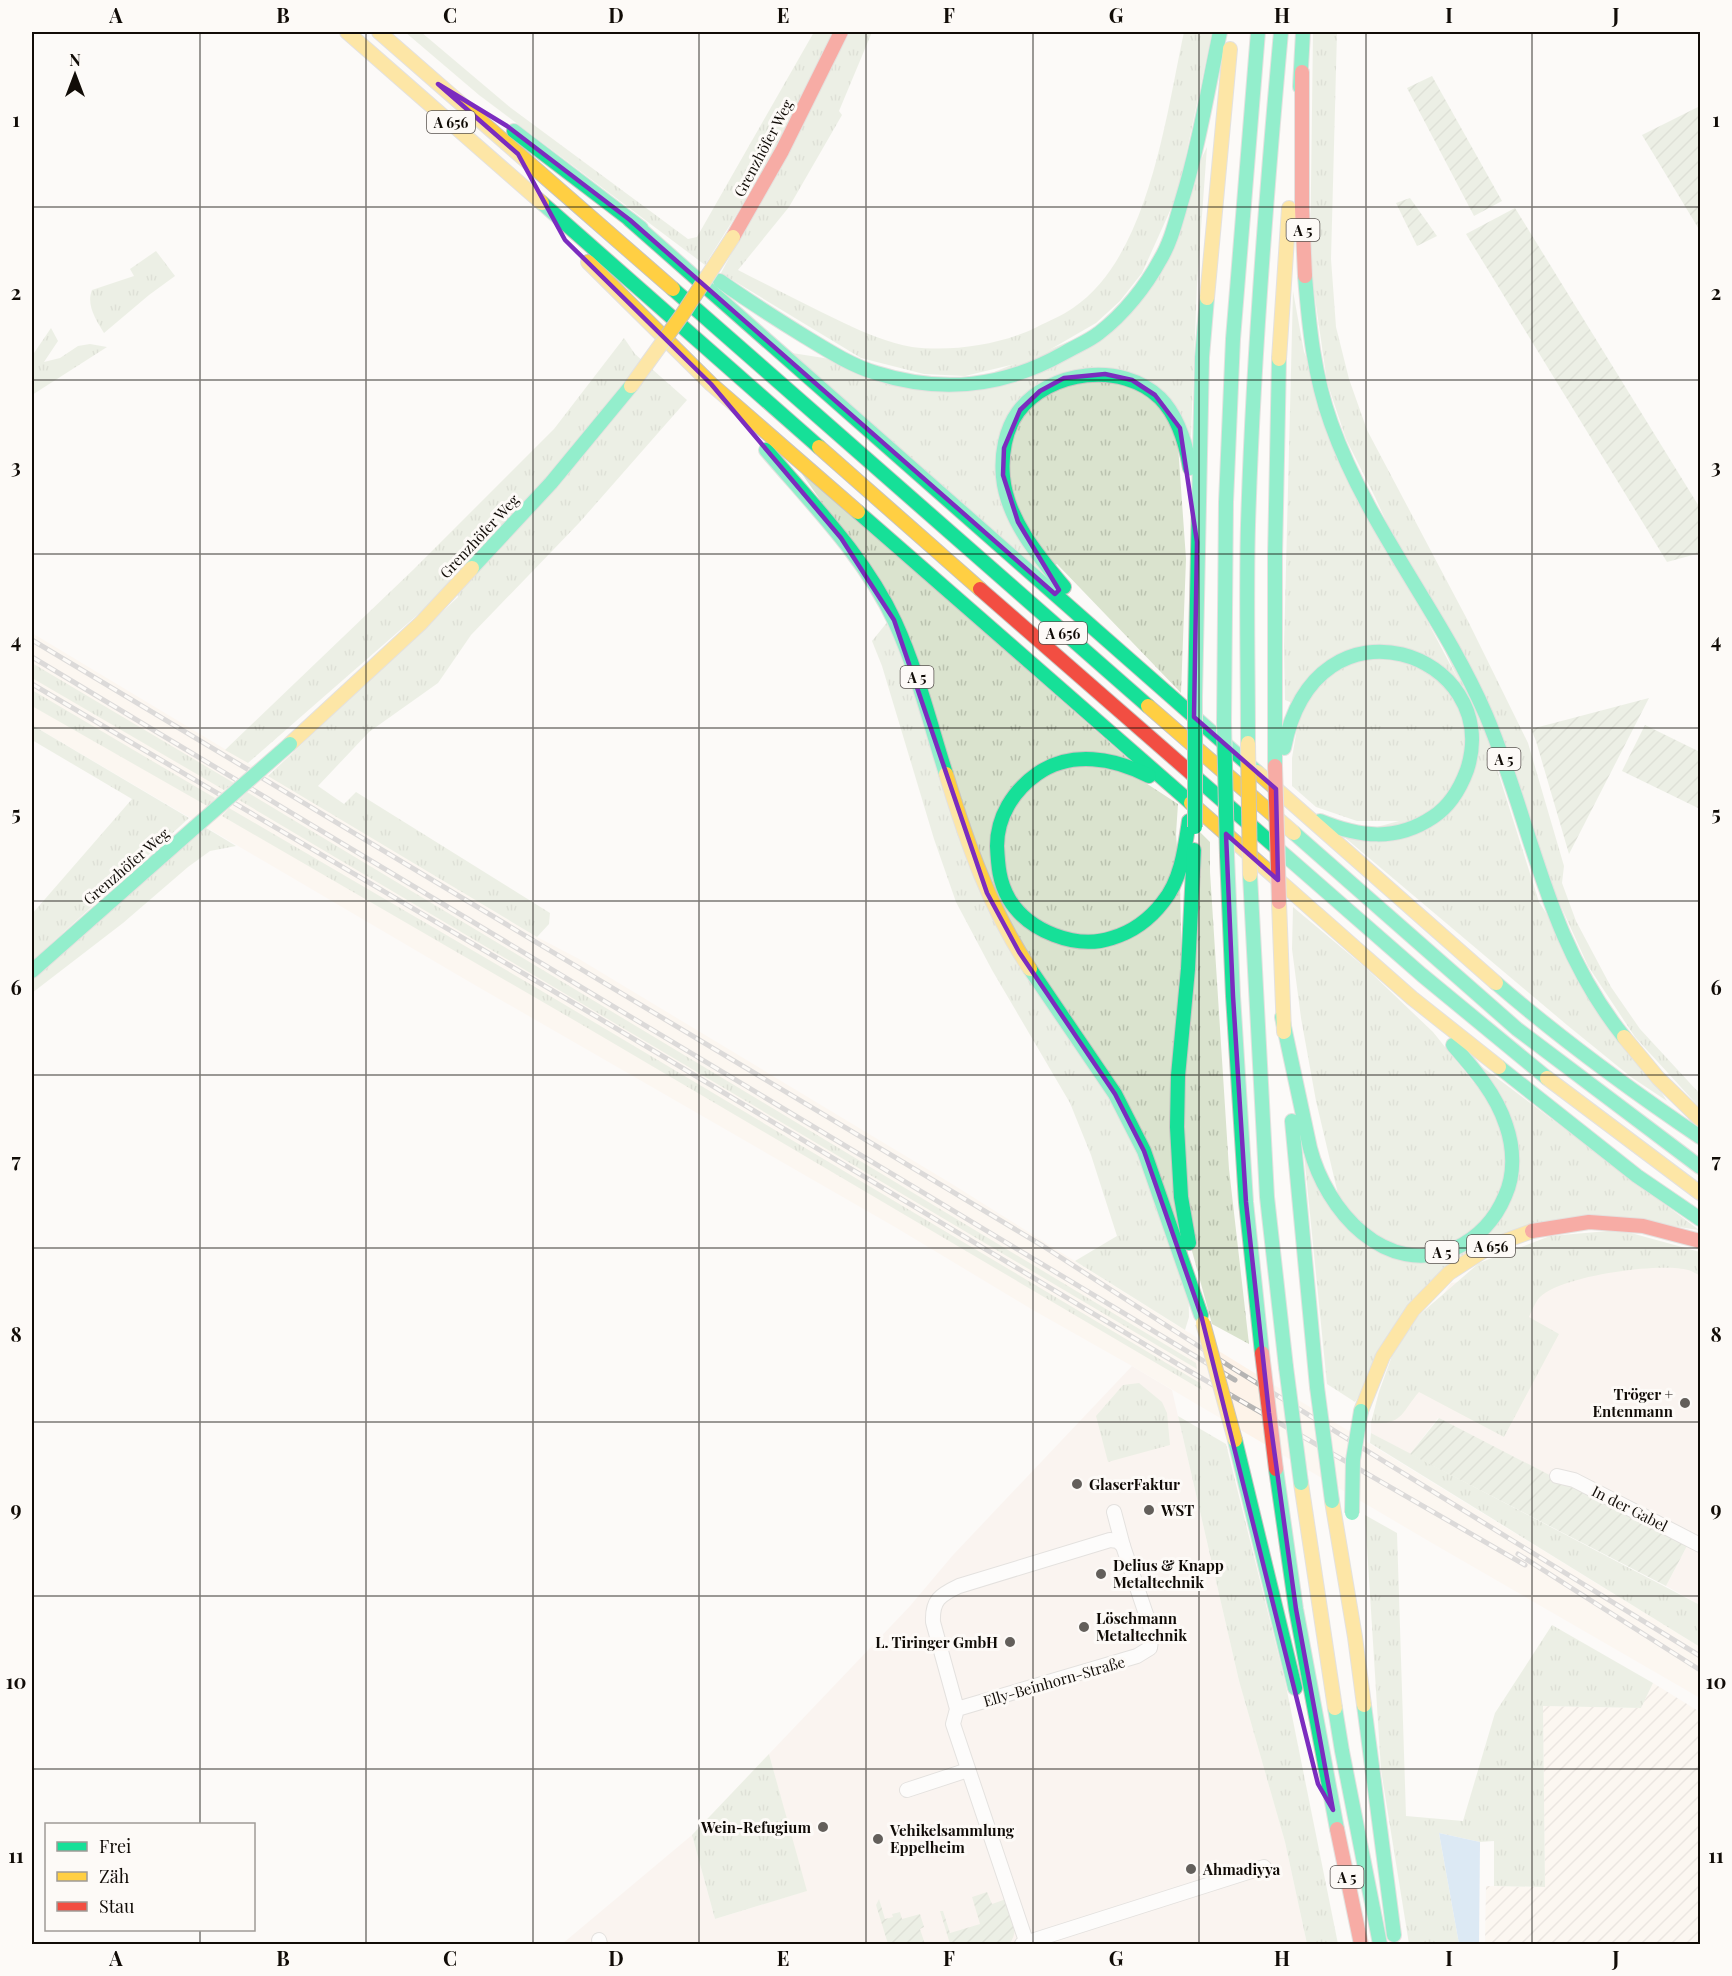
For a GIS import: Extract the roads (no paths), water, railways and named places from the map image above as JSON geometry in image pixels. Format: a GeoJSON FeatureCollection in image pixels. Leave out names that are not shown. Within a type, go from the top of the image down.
{"type":"FeatureCollection","features":[{"type":"Feature","properties":{"kind":"main road","name":"A 656"},"geometry":{"type":"LineString","coordinates":[[347,32],[1053,653],[1482,1025],[1594,1114],[1701,1193]]}},
{"type":"Feature","properties":{"kind":"main road","name":"A 656"},"geometry":{"type":"LineString","coordinates":[[379,32],[1517,1029],[1701,1167]]}},
{"type":"Feature","properties":{"kind":"main road","name":"Grenzhöfer Weg"},"geometry":{"type":"LineString","coordinates":[[32,971],[290,744],[421,623],[551,483],[632,386],[733,237],[782,151],[841,32]]}},
{"type":"Feature","properties":{"kind":"main road","name":"A 656"},"geometry":{"type":"LineString","coordinates":[[438,84],[507,126],[630,220],[761,309],[840,358],[876,373],[917,382],[955,385],[990,382],[1018,375],[1044,364],[1099,333],[1124,311],[1161,259],[1175,225],[1190,175],[1220,32]]}},
{"type":"Feature","properties":{"kind":"main road"},"geometry":{"type":"LineString","coordinates":[[1189,795],[1125,765],[1088,759],[1057,764],[1029,778],[1009,802],[998,831],[996,844],[998,873],[1005,893],[1021,915],[1045,933],[1077,942],[1108,940],[1127,934],[1141,926],[1165,901],[1181,864],[1192,824],[1189,795],[1195,697],[1202,357],[1223,107],[1232,32]]}},
{"type":"Feature","properties":{"kind":"main road","name":"A 5"},"geometry":{"type":"LineString","coordinates":[[1258,32],[1232,351],[1226,502],[1224,722],[1233,996],[1246,1202],[1276,1469],[1296,1609],[1333,1810],[1361,1944]]}},
{"type":"Feature","properties":{"kind":"main road","name":"A 5"},"geometry":{"type":"LineString","coordinates":[[1281,32],[1268,175],[1250,476],[1248,743],[1250,875],[1268,1197],[1286,1367],[1301,1483],[1342,1751],[1380,1944]]}},
{"type":"Feature","properties":{"kind":"main road","name":"A 5"},"geometry":{"type":"LineString","coordinates":[[1278,770],[1274,668],[1279,367],[1286,245],[1304,32]]}},
{"type":"Feature","properties":{"kind":"main road","name":"A 5"},"geometry":{"type":"LineString","coordinates":[[1302,72],[1304,272],[1319,387],[1337,442],[1377,523],[1460,658],[1486,711],[1561,931],[1580,970],[1603,1009],[1642,1060],[1701,1119]]}},
{"type":"Feature","properties":{"kind":"main road","name":"A 5"},"geometry":{"type":"LineString","coordinates":[[546,206],[565,240],[711,384],[722,401],[786,471],[869,576],[894,620],[910,658],[960,820],[987,893],[1019,952],[1114,1094],[1144,1151],[1166,1210],[1182,1267],[1202,1319]]}},
{"type":"Feature","properties":{"kind":"main road","name":"A 656"},"geometry":{"type":"LineString","coordinates":[[630,220],[1123,654]]}},
{"type":"Feature","properties":{"kind":"main road"},"geometry":{"type":"LineString","coordinates":[[1197,542],[1185,440],[1173,415],[1155,395],[1119,376],[1078,375],[1058,381],[1040,391],[1020,410],[1007,435],[1003,460],[1005,488],[1018,522],[1039,556],[1070,593],[1112,636],[1123,654],[1531,1012],[1622,1083],[1701,1137]]}},
{"type":"Feature","properties":{"kind":"main road"},"geometry":{"type":"LineString","coordinates":[[711,384],[1189,795],[1412,998],[1637,1176],[1701,1219]]}},
{"type":"Feature","properties":{"kind":"main road"},"geometry":{"type":"LineString","coordinates":[[1297,808],[1332,826],[1372,835],[1400,833],[1425,824],[1436,817],[1455,797],[1467,773],[1472,746],[1465,707],[1446,679],[1418,660],[1405,655],[1378,651],[1352,656],[1328,667],[1308,686],[1294,709],[1278,770],[1282,1017],[1317,1387],[1332,1501],[1355,1636],[1395,1944]]}},
{"type":"Feature","properties":{"kind":"main road","name":"A 5"},"geometry":{"type":"LineString","coordinates":[[1192,824],[1188,969],[1178,1076],[1177,1127],[1181,1197],[1202,1319],[1235,1440],[1318,1784],[1333,1810]]}},
{"type":"Feature","properties":{"kind":"main road","name":"A 5"},"geometry":{"type":"LineString","coordinates":[[1282,1017],[1310,1146],[1319,1177],[1336,1205],[1362,1233],[1384,1246],[1412,1254],[1440,1253],[1478,1235],[1498,1212],[1511,1185],[1513,1153],[1506,1123],[1486,1087],[1412,998]]}},
{"type":"Feature","properties":{"kind":"main road","name":"A 656"},"geometry":{"type":"LineString","coordinates":[[1352,1518],[1353,1460],[1361,1411],[1378,1364],[1396,1332],[1420,1300],[1445,1276],[1493,1245],[1532,1230],[1570,1222],[1601,1220],[1645,1225],[1701,1241]]}},
{"type":"Feature","properties":{"kind":"main road"},"geometry":{"type":"LineString","coordinates":[[1353,1546],[1355,1636]]}},
{"type":"Feature","properties":{"kind":"street","name":"In der Gabel"},"geometry":{"type":"LineString","coordinates":[[1557,1476],[1574,1480],[1701,1545]]}},
{"type":"Feature","properties":{"kind":"street","name":"Elly-Beinhorn-Straße"},"geometry":{"type":"LineString","coordinates":[[957,1709],[1137,1656],[1150,1648],[1152,1632],[1114,1512]]}},
{"type":"Feature","properties":{"kind":"street"},"geometry":{"type":"LineString","coordinates":[[1123,1546],[1118,1541],[1100,1543],[949,1591],[936,1601],[932,1612],[957,1709],[953,1724],[1025,1944],[1264,1868]]}},
{"type":"Feature","properties":{"kind":"street"},"geometry":{"type":"LineString","coordinates":[[907,1790],[968,1770]]}},
{"type":"Feature","properties":{"kind":"water"},"geometry":{"type":"Polygon","coordinates":[[[1439,1833],[1480,1842],[1479,1944],[1459,1944],[1439,1833]]]}},
{"type":"Feature","properties":{"kind":"railway"},"geometry":{"type":"LineString","coordinates":[[32,640],[1043,1246],[1234,1369],[1700,1656]]}},
{"type":"Feature","properties":{"kind":"railway"},"geometry":{"type":"LineString","coordinates":[[32,657],[1235,1380]]}},
{"type":"Feature","properties":{"kind":"railway"},"geometry":{"type":"LineString","coordinates":[[32,684],[582,1008],[1191,1372],[1525,1565]]}},
{"type":"Feature","properties":{"kind":"railway"},"geometry":{"type":"LineString","coordinates":[[1518,1554],[1700,1670]]}},
{"type":"Feature","properties":{"kind":"place","name":"Tröger + Entenmann"},"geometry":{"type":"Point","coordinates":[1685,1403]}},
{"type":"Feature","properties":{"kind":"place","name":"GlaserFaktur"},"geometry":{"type":"Point","coordinates":[1077,1484]}},
{"type":"Feature","properties":{"kind":"place","name":"WST"},"geometry":{"type":"Point","coordinates":[1149,1510]}},
{"type":"Feature","properties":{"kind":"place","name":"Delius & Knapp Metaltechnik"},"geometry":{"type":"Point","coordinates":[1101,1574]}},
{"type":"Feature","properties":{"kind":"place","name":"Löschmann Metaltechnik"},"geometry":{"type":"Point","coordinates":[1084,1627]}},
{"type":"Feature","properties":{"kind":"place","name":"L. Tiringer GmbH"},"geometry":{"type":"Point","coordinates":[1010,1642]}},
{"type":"Feature","properties":{"kind":"place","name":"Wein-Refugium"},"geometry":{"type":"Point","coordinates":[823,1827]}},
{"type":"Feature","properties":{"kind":"place","name":"Vehikelsammlung Eppelheim"},"geometry":{"type":"Point","coordinates":[878,1839]}},
{"type":"Feature","properties":{"kind":"place","name":"Ahmadiyya"},"geometry":{"type":"Point","coordinates":[1191,1869]}}]}
